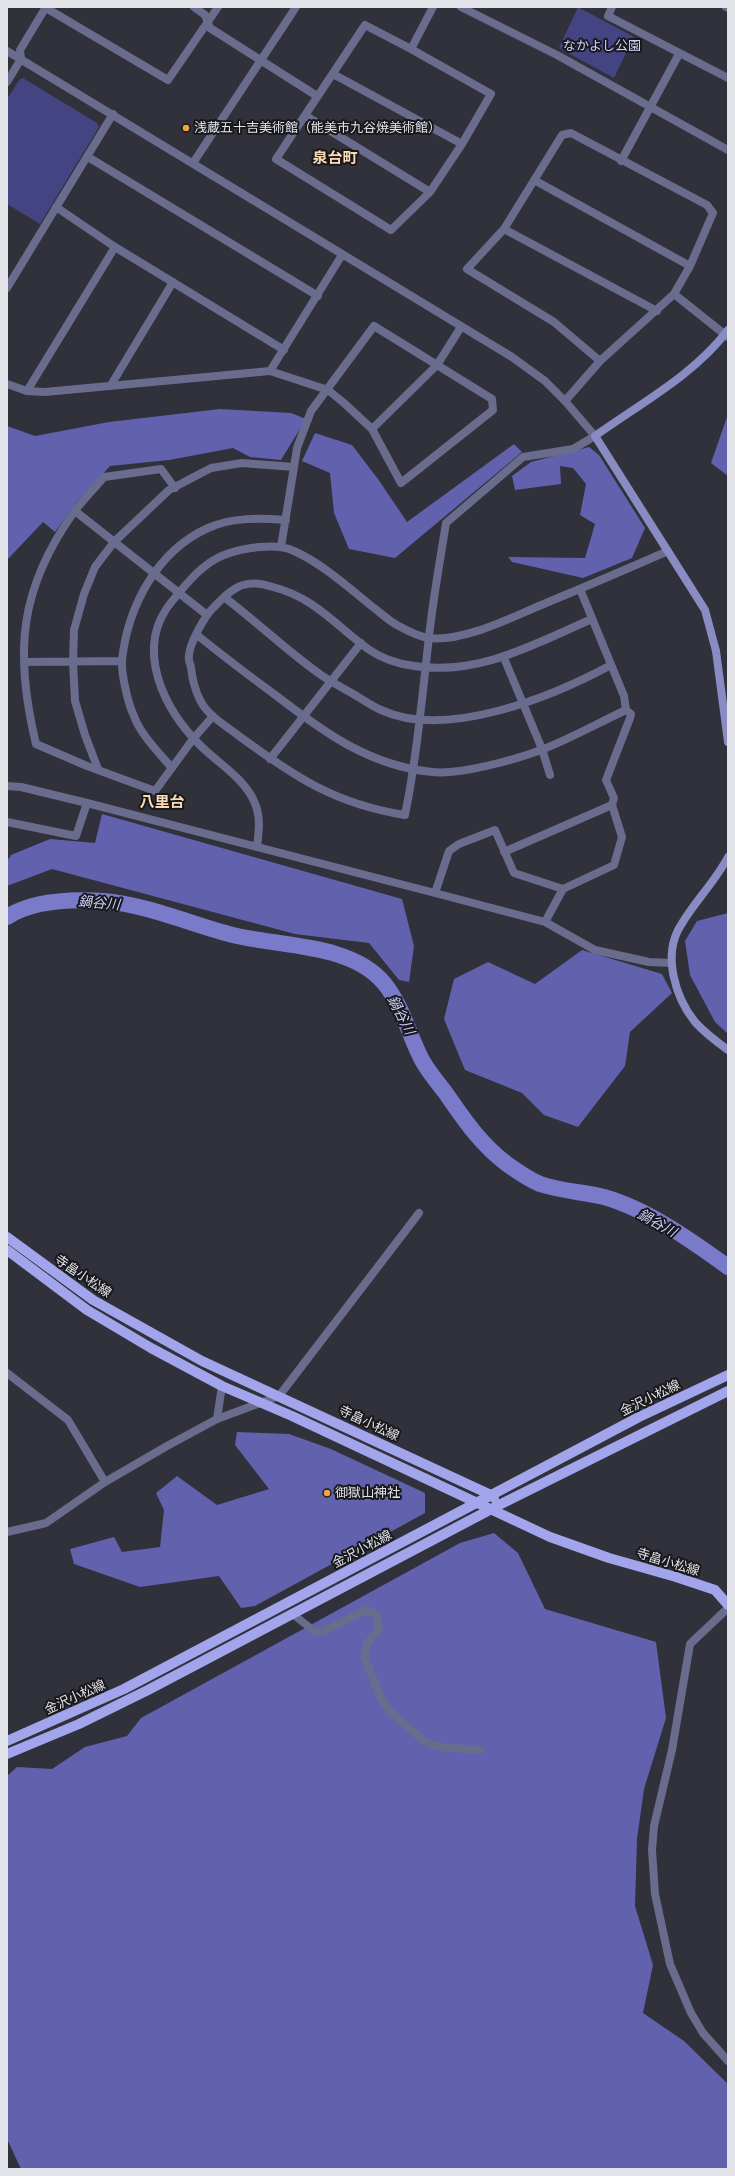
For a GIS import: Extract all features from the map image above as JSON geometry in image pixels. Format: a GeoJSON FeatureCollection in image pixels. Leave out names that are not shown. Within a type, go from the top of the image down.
{"type":"FeatureCollection","features":[{"type":"Feature","properties":{"kind":"main road"},"geometry":{"type":"LineString","coordinates":[[727,334],[715,348],[681,376],[595,436],[705,610],[716,650],[728,742]]}},
{"type":"Feature","properties":{"kind":"main road"},"geometry":{"type":"LineString","coordinates":[[728,857],[720,873],[680,926],[673,944],[672,963],[679,995],[696,1022],[728,1050]]}},
{"type":"Feature","properties":{"kind":"main road","name":"寺畠小松線"},"geometry":{"type":"LineString","coordinates":[[7,1237],[94,1300],[202,1362],[279,1396],[491,1495],[510,1519]]}},
{"type":"Feature","properties":{"kind":"main road","name":"寺畠小松線"},"geometry":{"type":"LineString","coordinates":[[7,1250],[87,1310],[151,1348],[222,1386],[550,1537],[609,1558],[676,1577],[714,1590],[728,1605]]}},
{"type":"Feature","properties":{"kind":"main road","name":"金沢小松線"},"geometry":{"type":"LineString","coordinates":[[7,1741],[124,1689],[639,1417],[728,1375]]}},
{"type":"Feature","properties":{"kind":"main road","name":"金沢小松線"},"geometry":{"type":"LineString","coordinates":[[7,1754],[79,1724],[148,1690],[294,1615],[499,1505],[728,1391]]}},
{"type":"Feature","properties":{"kind":"street"},"geometry":{"type":"LineString","coordinates":[[7,82],[21,59],[20,50],[46,7],[168,80],[218,7]]}},
{"type":"Feature","properties":{"kind":"street"},"geometry":{"type":"LineString","coordinates":[[194,7],[205,15],[210,28],[317,96]]}},
{"type":"Feature","properties":{"kind":"street"},"geometry":{"type":"LineString","coordinates":[[193,163],[296,7]]}},
{"type":"Feature","properties":{"kind":"street"},"geometry":{"type":"LineString","coordinates":[[411,49],[433,7]]}},
{"type":"Feature","properties":{"kind":"street"},"geometry":{"type":"LineString","coordinates":[[461,7],[557,56],[728,150]]}},
{"type":"Feature","properties":{"kind":"street"},"geometry":{"type":"LineString","coordinates":[[612,7],[608,16],[728,78]]}},
{"type":"Feature","properties":{"kind":"street"},"geometry":{"type":"LineString","coordinates":[[365,26],[411,49],[491,94],[462,144],[430,192],[391,230],[276,159],[365,26]]}},
{"type":"Feature","properties":{"kind":"street"},"geometry":{"type":"LineString","coordinates":[[7,51],[113,114],[342,256],[512,357],[545,381],[565,401],[595,436],[573,449],[524,456],[446,523],[429,638],[427,666],[414,769],[405,815],[358,806],[331,795],[299,778],[270,759],[213,716],[200,701],[193,679],[189,656],[207,615],[224,597],[243,585],[264,584],[293,592],[311,602],[370,650],[394,662],[415,667],[427,666],[455,668],[504,658],[592,619]]}},
{"type":"Feature","properties":{"kind":"street"},"geometry":{"type":"LineString","coordinates":[[621,161],[679,54]]}},
{"type":"Feature","properties":{"kind":"street"},"geometry":{"type":"LineString","coordinates":[[333,74],[462,144]]}},
{"type":"Feature","properties":{"kind":"street"},"geometry":{"type":"LineString","coordinates":[[7,288],[113,114]]}},
{"type":"Feature","properties":{"kind":"street"},"geometry":{"type":"LineString","coordinates":[[306,116],[430,192]]}},
{"type":"Feature","properties":{"kind":"street"},"geometry":{"type":"LineString","coordinates":[[565,401],[600,361],[674,294],[690,266],[713,213],[707,205],[570,133],[562,135],[504,228],[467,269],[554,322],[600,361]]}},
{"type":"Feature","properties":{"kind":"street"},"geometry":{"type":"LineString","coordinates":[[88,157],[318,296]]}},
{"type":"Feature","properties":{"kind":"street"},"geometry":{"type":"LineString","coordinates":[[534,180],[690,266]]}},
{"type":"Feature","properties":{"kind":"street"},"geometry":{"type":"LineString","coordinates":[[56,207],[115,247],[284,350]]}},
{"type":"Feature","properties":{"kind":"street"},"geometry":{"type":"LineString","coordinates":[[504,228],[657,311]]}},
{"type":"Feature","properties":{"kind":"street"},"geometry":{"type":"LineString","coordinates":[[27,391],[115,247]]}},
{"type":"Feature","properties":{"kind":"street"},"geometry":{"type":"LineString","coordinates":[[270,371],[342,256]]}},
{"type":"Feature","properties":{"kind":"street"},"geometry":{"type":"LineString","coordinates":[[111,385],[173,282]]}},
{"type":"Feature","properties":{"kind":"street"},"geometry":{"type":"LineString","coordinates":[[674,294],[727,334]]}},
{"type":"Feature","properties":{"kind":"street"},"geometry":{"type":"LineString","coordinates":[[7,384],[27,391],[45,392],[270,371],[328,390],[372,429],[401,483],[493,410],[492,399],[374,326],[328,390],[311,411],[297,448],[281,547]]}},
{"type":"Feature","properties":{"kind":"street"},"geometry":{"type":"LineString","coordinates":[[372,429],[437,365],[461,327]]}},
{"type":"Feature","properties":{"kind":"street"},"geometry":{"type":"LineString","coordinates":[[98,769],[85,735],[75,701],[73,662],[74,630],[84,594],[95,567],[114,542],[169,490],[211,468],[242,463],[294,467]]}},
{"type":"Feature","properties":{"kind":"street"},"geometry":{"type":"LineString","coordinates":[[175,488],[161,469],[104,477],[75,512],[51,549],[34,585],[28,607],[24,650],[27,698],[36,744],[80,763],[155,791],[193,738],[213,716]]}},
{"type":"Feature","properties":{"kind":"street"},"geometry":{"type":"LineString","coordinates":[[75,512],[207,615]]}},
{"type":"Feature","properties":{"kind":"street"},"geometry":{"type":"LineString","coordinates":[[172,768],[154,747],[134,717],[122,661],[128,628],[140,595],[153,572],[166,558],[208,528],[232,520],[260,518],[286,520]]}},
{"type":"Feature","properties":{"kind":"street"},"geometry":{"type":"LineString","coordinates":[[257,846],[259,815],[249,791],[193,738],[172,709],[162,690],[155,670],[152,649],[157,627],[169,604],[200,571],[224,555],[254,547],[281,547],[293,550],[326,570],[396,625],[429,638],[480,630],[668,551]]}},
{"type":"Feature","properties":{"kind":"street"},"geometry":{"type":"LineString","coordinates":[[545,922],[563,889],[614,865],[622,837],[612,805],[614,798],[606,780],[630,718],[630,714],[626,710],[624,696],[580,589]]}},
{"type":"Feature","properties":{"kind":"street"},"geometry":{"type":"LineString","coordinates":[[224,597],[321,675],[380,710],[396,716],[420,719],[470,717],[523,703],[590,676],[611,665]]}},
{"type":"Feature","properties":{"kind":"street"},"geometry":{"type":"LineString","coordinates":[[197,635],[303,717],[334,738],[368,756],[414,769],[432,772],[453,771],[542,750],[626,710]]}},
{"type":"Feature","properties":{"kind":"street"},"geometry":{"type":"LineString","coordinates":[[270,759],[361,643]]}},
{"type":"Feature","properties":{"kind":"street"},"geometry":{"type":"LineString","coordinates":[[504,658],[542,750],[550,775]]}},
{"type":"Feature","properties":{"kind":"street"},"geometry":{"type":"LineString","coordinates":[[24,662],[122,661]]}},
{"type":"Feature","properties":{"kind":"street"},"geometry":{"type":"LineString","coordinates":[[7,786],[21,787],[87,803],[545,922],[596,950],[649,962],[672,963]]}},
{"type":"Feature","properties":{"kind":"street"},"geometry":{"type":"LineString","coordinates":[[7,822],[76,836],[87,803]]}},
{"type":"Feature","properties":{"kind":"street"},"geometry":{"type":"LineString","coordinates":[[504,852],[612,805]]}},
{"type":"Feature","properties":{"kind":"street"},"geometry":{"type":"LineString","coordinates":[[435,893],[449,851],[460,844],[495,830],[514,873],[563,889]]}},
{"type":"Feature","properties":{"kind":"street"},"geometry":{"type":"LineString","coordinates":[[7,1532],[46,1523],[105,1482],[217,1419],[279,1396],[419,1212]]}},
{"type":"Feature","properties":{"kind":"street"},"geometry":{"type":"LineString","coordinates":[[7,1373],[68,1420],[105,1482]]}},
{"type":"Feature","properties":{"kind":"street"},"geometry":{"type":"LineString","coordinates":[[217,1419],[222,1386]]}},
{"type":"Feature","properties":{"kind":"street"},"geometry":{"type":"LineString","coordinates":[[728,1608],[690,1644],[673,1743],[654,1826],[652,1850],[655,1894],[670,1964],[690,2013],[703,2033],[728,2061]]}},
{"type":"Feature","properties":{"kind":"street"},"geometry":{"type":"LineString","coordinates":[[294,1615],[314,1631],[322,1632],[366,1610],[376,1614],[379,1628],[367,1644],[364,1656],[380,1696],[390,1712],[424,1742],[440,1747],[480,1750]]}},
{"type":"Feature","properties":{"kind":"green space","name":"なかよし公園"},"geometry":{"type":"Polygon","coordinates":[[[578,7],[634,37],[614,78],[559,48],[578,7]]]}},
{"type":"Feature","properties":{"kind":"green space"},"geometry":{"type":"Polygon","coordinates":[[[23,78],[97,123],[99,127],[40,224],[7,204],[7,99],[20,79],[23,78]]]}},
{"type":"Feature","properties":{"kind":"shaded area"},"geometry":{"type":"Polygon","coordinates":[[[220,409],[291,413],[306,419],[281,460],[250,457],[233,448],[169,460],[110,466],[75,504],[55,532],[43,522],[7,560],[7,426],[35,436],[109,422],[220,409]]]}},
{"type":"Feature","properties":{"kind":"shaded area"},"geometry":{"type":"Polygon","coordinates":[[[728,414],[728,476],[711,463],[728,414]]]}},
{"type":"Feature","properties":{"kind":"shaded area"},"geometry":{"type":"Polygon","coordinates":[[[315,433],[352,445],[378,479],[407,522],[514,444],[522,452],[395,558],[349,549],[334,513],[330,473],[302,461],[315,433]]]}},
{"type":"Feature","properties":{"kind":"shaded area"},"geometry":{"type":"Polygon","coordinates":[[[589,447],[599,455],[645,528],[632,558],[583,578],[512,562],[508,557],[585,558],[595,524],[580,515],[586,484],[573,468],[560,466],[561,484],[515,490],[512,476],[531,462],[589,447]]]}},
{"type":"Feature","properties":{"kind":"shaded area"},"geometry":{"type":"Polygon","coordinates":[[[102,814],[402,899],[414,946],[409,982],[399,980],[369,943],[295,934],[52,869],[7,886],[7,861],[11,855],[50,839],[95,843],[102,814]]]}},
{"type":"Feature","properties":{"kind":"shaded area"},"geometry":{"type":"Polygon","coordinates":[[[728,913],[728,1034],[715,1022],[690,975],[685,941],[697,921],[728,913]]]}},
{"type":"Feature","properties":{"kind":"shaded area"},"geometry":{"type":"Polygon","coordinates":[[[582,950],[662,974],[672,993],[630,1032],[625,1066],[578,1127],[544,1115],[522,1093],[465,1070],[444,1019],[454,979],[488,962],[535,984],[582,950]]]}},
{"type":"Feature","properties":{"kind":"shaded area"},"geometry":{"type":"Polygon","coordinates":[[[237,1432],[289,1434],[331,1449],[425,1493],[425,1513],[255,1606],[241,1608],[219,1576],[140,1587],[74,1564],[70,1549],[114,1537],[122,1552],[160,1547],[164,1510],[156,1493],[177,1476],[217,1505],[269,1489],[235,1445],[237,1432]]]}},
{"type":"Feature","properties":{"kind":"shaded area"},"geometry":{"type":"Polygon","coordinates":[[[494,1533],[518,1553],[545,1609],[656,1642],[666,1718],[644,1789],[637,1839],[635,1906],[653,1965],[643,2013],[684,2041],[728,2084],[728,2169],[21,2169],[7,2139],[7,1776],[17,1767],[52,1769],[85,1747],[127,1736],[141,1718],[460,1543],[494,1533]]]}},
{"type":"Feature","properties":{"kind":"waterway","name":"鍋谷川"},"geometry":{"type":"LineString","coordinates":[[7,917],[17,911],[41,904],[79,900],[104,901],[152,910],[229,934],[311,948],[352,960],[370,970],[384,983],[396,1001],[417,1050],[427,1068],[480,1139],[497,1156],[523,1175],[540,1184],[604,1197],[636,1209],[669,1227],[728,1267]]}},
{"type":"Feature","properties":{"kind":"place","name":"浅蔵五十吉美術館（能美市九谷焼美術館）"},"geometry":{"type":"Point","coordinates":[186,128]}},
{"type":"Feature","properties":{"kind":"place","name":"御獄山神社"},"geometry":{"type":"Point","coordinates":[327,1493]}},
{"type":"Feature","properties":{"kind":"district","name":"泉台町"},"geometry":{"type":"Point","coordinates":[335,158]}},
{"type":"Feature","properties":{"kind":"district","name":"八里台"},"geometry":{"type":"Point","coordinates":[162,802]}}]}
